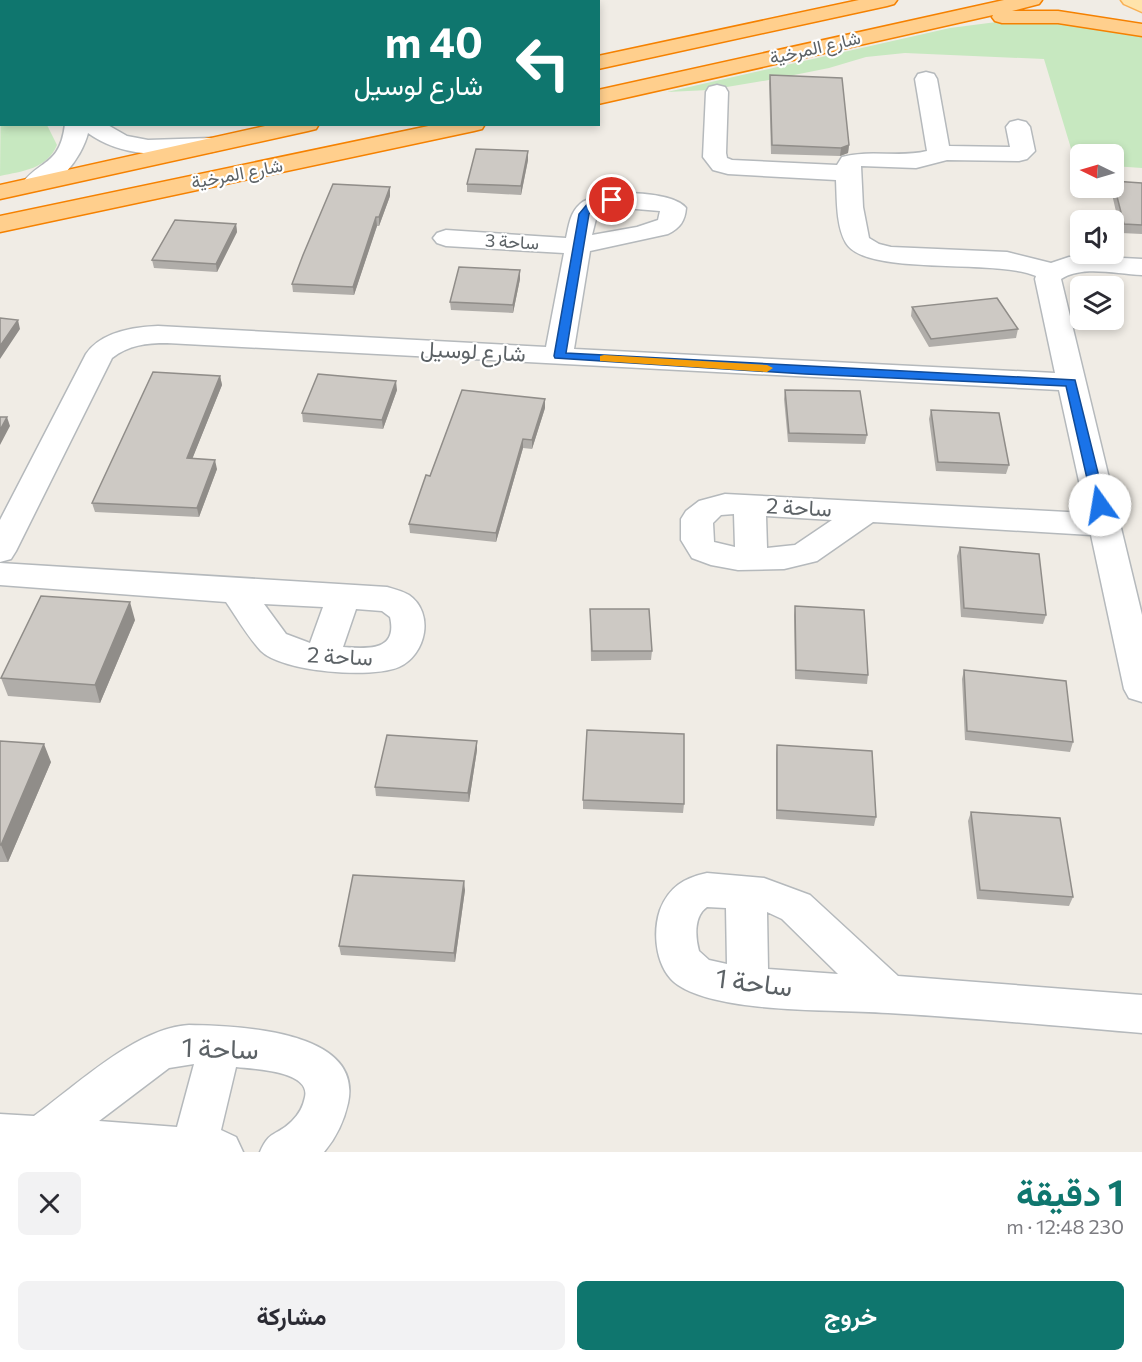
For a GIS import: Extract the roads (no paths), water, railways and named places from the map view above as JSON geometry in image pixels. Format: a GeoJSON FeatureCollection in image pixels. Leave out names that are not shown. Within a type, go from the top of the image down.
{"type":"FeatureCollection","features":[{"type":"Feature","properties":{"kind":"highway","name":"شارع المرخية"},"geometry":{"type":"LineString","coordinates":[[600,63],[887,0]]}},
{"type":"Feature","properties":{"kind":"highway"},"geometry":{"type":"LineString","coordinates":[[600,79],[959,0]]}},
{"type":"Feature","properties":{"kind":"highway","name":"شارع المرخية"},"geometry":{"type":"LineString","coordinates":[[600,97],[1032,0]]}},
{"type":"Feature","properties":{"kind":"highway"},"geometry":{"type":"LineString","coordinates":[[928,23],[1003,17],[1058,17],[1142,30]]}},
{"type":"Feature","properties":{"kind":"highway","name":"شارع المرخية"},"geometry":{"type":"LineString","coordinates":[[0,192],[299,126]]}},
{"type":"Feature","properties":{"kind":"highway"},"geometry":{"type":"LineString","coordinates":[[112,200],[196,172],[387,126]]}},
{"type":"Feature","properties":{"kind":"highway","name":"شارع المرخية"},"geometry":{"type":"LineString","coordinates":[[0,224],[464,126]]}},
{"type":"Feature","properties":{"kind":"main road"},"geometry":{"type":"LineString","coordinates":[[1131,0],[1142,6]]}},
{"type":"Feature","properties":{"kind":"street"},"geometry":{"type":"LineString","coordinates":[[926,79],[939,154]]}},
{"type":"Feature","properties":{"kind":"street"},"geometry":{"type":"LineString","coordinates":[[717,92],[714,153],[719,164],[735,168],[848,173]]}},
{"type":"Feature","properties":{"kind":"street"},"geometry":{"type":"LineString","coordinates":[[33,185],[66,159],[77,136],[77,126]]}},
{"type":"Feature","properties":{"kind":"street"},"geometry":{"type":"LineString","coordinates":[[93,126],[114,141],[137,147],[213,145]]}},
{"type":"Feature","properties":{"kind":"street"},"geometry":{"type":"LineString","coordinates":[[1018,127],[1023,151],[1019,154],[939,154],[916,161],[854,160],[848,165],[854,234],[862,247],[872,251],[897,255],[1025,262],[1051,273]]}},
{"type":"Feature","properties":{"kind":"street","name":"ساحة 3"},"geometry":{"type":"LineString","coordinates":[[446,238],[578,246],[559,356]]}},
{"type":"Feature","properties":{"kind":"street"},"geometry":{"type":"LineString","coordinates":[[1142,267],[1084,264],[1069,266],[1051,273],[1048,279],[1142,689]]}},
{"type":"Feature","properties":{"kind":"street","name":"شارع لوسيل"},"geometry":{"type":"LineString","coordinates":[[0,551],[100,354],[119,341],[132,337],[167,335],[816,371],[1071,382]]}},
{"type":"Feature","properties":{"kind":"street","name":"ساحة 2"},"geometry":{"type":"LineString","coordinates":[[867,511],[797,557],[775,560],[719,557],[702,550],[697,543],[697,519],[710,508],[725,504],[750,504],[1104,525]]}},
{"type":"Feature","properties":{"kind":"street"},"geometry":{"type":"LineString","coordinates":[[750,504],[751,559]]}},
{"type":"Feature","properties":{"kind":"street","name":"ساحة 2"},"geometry":{"type":"LineString","coordinates":[[0,574],[387,599],[398,602],[405,611],[408,622],[406,637],[399,651],[386,658],[369,661],[297,654],[281,648],[236,591]]}},
{"type":"Feature","properties":{"kind":"street"},"geometry":{"type":"LineString","coordinates":[[323,657],[343,597]]}},
{"type":"Feature","properties":{"kind":"street","name":"ساحة 1"},"geometry":{"type":"LineString","coordinates":[[888,994],[796,907],[773,895],[698,891],[688,898],[680,910],[676,942],[681,958],[692,972],[710,980],[748,985],[1142,1014]]}},
{"type":"Feature","properties":{"kind":"street"},"geometry":{"type":"LineString","coordinates":[[746,892],[748,985]]}},
{"type":"Feature","properties":{"kind":"street","name":"ساحة 1"},"geometry":{"type":"LineString","coordinates":[[21,1136],[156,1052],[184,1044],[270,1050],[303,1058],[315,1067],[327,1082],[327,1105],[320,1123],[298,1147],[283,1152]]}},
{"type":"Feature","properties":{"kind":"street"},"geometry":{"type":"LineString","coordinates":[[207,1151],[220,1047]]}},
{"type":"Feature","properties":{"kind":"street","name":"ساحة 1"},"geometry":{"type":"LineString","coordinates":[[21,1136],[207,1151]]}}]}
